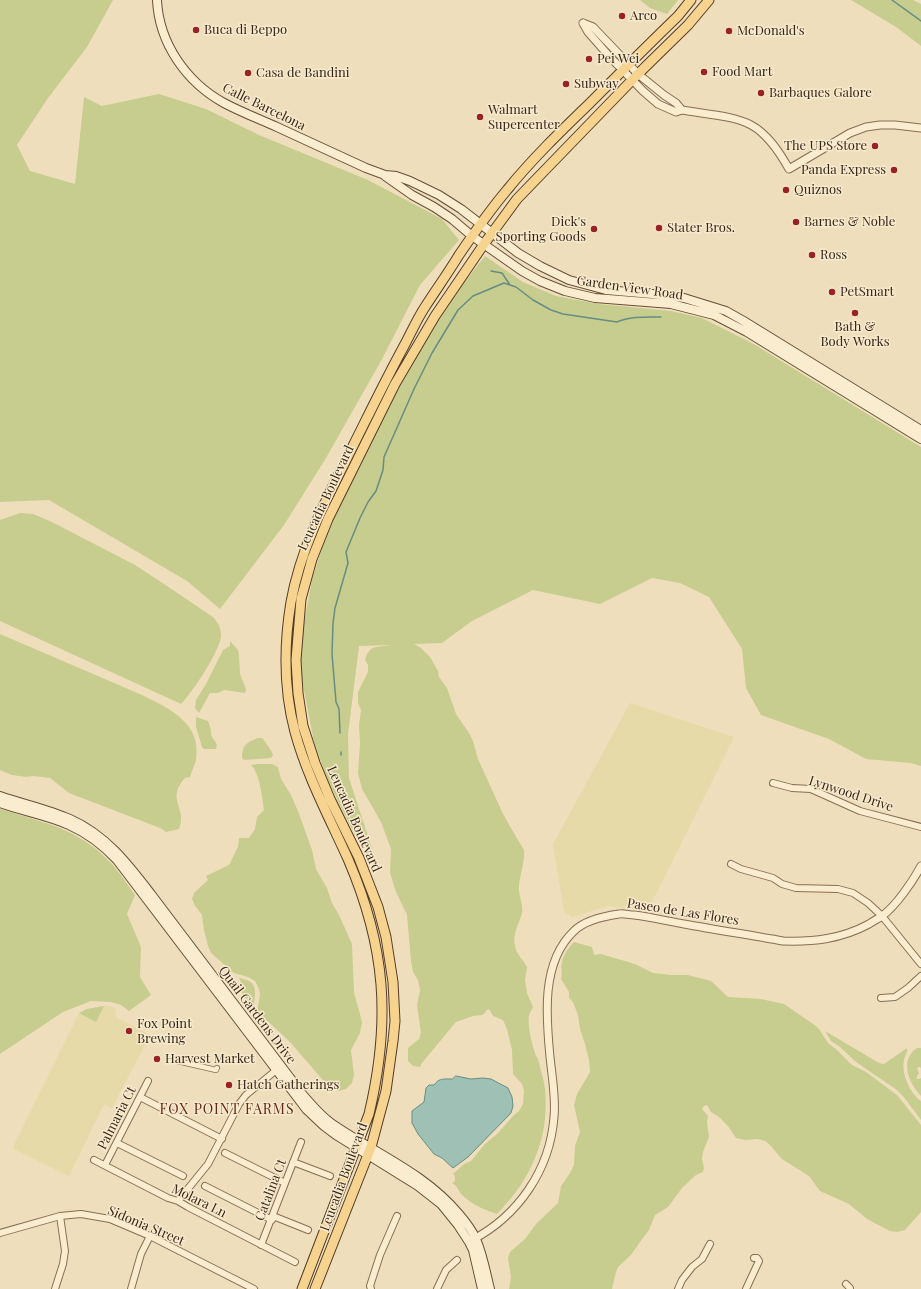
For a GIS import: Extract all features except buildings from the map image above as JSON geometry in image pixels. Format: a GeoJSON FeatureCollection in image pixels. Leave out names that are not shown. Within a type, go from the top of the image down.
{"type":"FeatureCollection","features":[{"type":"Feature","properties":{"kind":"main road","name":"Calle Barcelona"},"geometry":{"type":"LineString","coordinates":[[157,0],[158,15],[163,34],[175,58],[198,84],[224,103],[366,168]]}},
{"type":"Feature","properties":{"kind":"main road","name":"Leucadia Boulevard"},"geometry":{"type":"LineString","coordinates":[[302,1289],[369,1114],[375,1090],[383,1022],[382,984],[375,939],[367,909],[349,862],[306,766],[294,729],[286,662],[291,600],[302,557],[319,515],[423,309],[472,236],[506,190],[549,143],[678,16],[691,0]]}},
{"type":"Feature","properties":{"kind":"main road","name":"Leucadia Boulevard"},"geometry":{"type":"LineString","coordinates":[[315,1289],[370,1151],[386,1091],[395,1021],[393,982],[386,937],[378,907],[359,858],[326,792],[303,726],[298,693],[296,660],[301,599],[312,559],[339,498],[395,384],[435,316],[484,244],[517,199],[635,77],[688,26],[709,0]]}},
{"type":"Feature","properties":{"kind":"main road","name":"Garden View Road"},"geometry":{"type":"LineString","coordinates":[[366,168],[385,175],[396,176],[425,188],[452,203],[518,253],[569,280],[606,290],[677,297],[726,311],[921,430]]}},
{"type":"Feature","properties":{"kind":"main road","name":"Garden View Road"},"geometry":{"type":"LineString","coordinates":[[385,175],[412,195],[452,218],[472,236],[522,271],[540,281],[565,291],[595,298],[671,304],[714,315],[747,332],[921,439]]}},
{"type":"Feature","properties":{"kind":"main road","name":"Quail Gardens Drive"},"geometry":{"type":"LineString","coordinates":[[0,796],[70,819],[91,830],[110,845],[147,888],[279,1068],[300,1103],[324,1126],[428,1184],[448,1201],[463,1219],[482,1258],[490,1289]]}},
{"type":"Feature","properties":{"kind":"main road","name":"Quail Gardens Drive"},"geometry":{"type":"LineString","coordinates":[[0,803],[69,825],[91,837],[110,853],[279,1068]]}},
{"type":"Feature","properties":{"kind":"main road","name":"Quail Gardens Drive"},"geometry":{"type":"LineString","coordinates":[[472,1240],[482,1289]]}},
{"type":"Feature","properties":{"kind":"street"},"geometry":{"type":"LineString","coordinates":[[626,67],[588,32],[583,23],[593,27],[635,77],[652,100],[676,112],[682,110],[730,118],[751,125],[767,137],[789,169],[850,133],[866,127],[895,125],[921,128]]}},
{"type":"Feature","properties":{"kind":"street"},"geometry":{"type":"LineString","coordinates":[[635,77],[676,103],[682,110]]}},
{"type":"Feature","properties":{"kind":"street","name":"Lynwood Drive"},"geometry":{"type":"LineString","coordinates":[[773,783],[792,788],[811,789],[860,811],[921,827]]}},
{"type":"Feature","properties":{"kind":"street"},"geometry":{"type":"LineString","coordinates":[[731,864],[741,869],[772,878],[782,884],[796,888],[838,889],[853,893],[868,903],[882,916],[921,964]]}},
{"type":"Feature","properties":{"kind":"street","name":"Paseo de Las Flores"},"geometry":{"type":"LineString","coordinates":[[472,1240],[489,1231],[519,1204],[536,1180],[548,1149],[553,1124],[555,1100],[549,1044],[547,1004],[552,972],[559,949],[574,930],[594,919],[620,914],[648,917],[783,941],[805,942],[825,940],[857,930],[882,916],[914,879],[921,866]]}},
{"type":"Feature","properties":{"kind":"street"},"geometry":{"type":"LineString","coordinates":[[881,998],[895,996],[908,988],[921,976]]}},
{"type":"Feature","properties":{"kind":"street"},"geometry":{"type":"LineString","coordinates":[[177,1061],[216,1070],[217,1068]]}},
{"type":"Feature","properties":{"kind":"street"},"geometry":{"type":"LineString","coordinates":[[178,1201],[208,1164],[239,1104],[246,1095],[279,1068]]}},
{"type":"Feature","properties":{"kind":"street","name":"Palmaria Ct"},"geometry":{"type":"LineString","coordinates":[[105,1165],[148,1081]]}},
{"type":"Feature","properties":{"kind":"street"},"geometry":{"type":"LineString","coordinates":[[140,1097],[222,1139]]}},
{"type":"Feature","properties":{"kind":"street","name":"Catalina Ct"},"geometry":{"type":"LineString","coordinates":[[261,1245],[301,1142]]}},
{"type":"Feature","properties":{"kind":"street"},"geometry":{"type":"LineString","coordinates":[[117,1143],[182,1176]]}},
{"type":"Feature","properties":{"kind":"street"},"geometry":{"type":"LineString","coordinates":[[225,1153],[285,1183]]}},
{"type":"Feature","properties":{"kind":"street","name":"Molara Ln"},"geometry":{"type":"LineString","coordinates":[[94,1160],[168,1198],[178,1201],[188,1208],[295,1262]]}},
{"type":"Feature","properties":{"kind":"street"},"geometry":{"type":"LineString","coordinates":[[293,1162],[330,1176]]}},
{"type":"Feature","properties":{"kind":"street"},"geometry":{"type":"LineString","coordinates":[[205,1186],[272,1218],[308,1230]]}},
{"type":"Feature","properties":{"kind":"street","name":"Sidonia Street"},"geometry":{"type":"LineString","coordinates":[[0,1233],[60,1216],[81,1214],[110,1219],[150,1236],[254,1289]]}},
{"type":"Feature","properties":{"kind":"street"},"geometry":{"type":"LineString","coordinates":[[55,1289],[63,1264],[65,1251],[60,1216]]}},
{"type":"Feature","properties":{"kind":"street"},"geometry":{"type":"LineString","coordinates":[[371,1289],[370,1286],[380,1255],[398,1216]]}},
{"type":"Feature","properties":{"kind":"street"},"geometry":{"type":"LineString","coordinates":[[131,1289],[141,1254],[150,1236]]}},
{"type":"Feature","properties":{"kind":"street"},"geometry":{"type":"LineString","coordinates":[[678,1289],[682,1280],[692,1267],[702,1259],[710,1244]]}},
{"type":"Feature","properties":{"kind":"street"},"geometry":{"type":"LineString","coordinates":[[746,1289],[759,1261],[757,1258],[754,1258]]}},
{"type":"Feature","properties":{"kind":"street"},"geometry":{"type":"LineString","coordinates":[[437,1289],[446,1270],[457,1260]]}},
{"type":"Feature","properties":{"kind":"shaded area"},"geometry":{"type":"Polygon","coordinates":[[[630,703],[734,737],[648,910],[607,906],[573,917],[564,912],[553,844],[630,703]]]}},
{"type":"Feature","properties":{"kind":"shaded area"},"geometry":{"type":"Polygon","coordinates":[[[107,1005],[115,1008],[116,1017],[150,1035],[112,1108],[104,1104],[69,1176],[14,1149],[14,1145],[79,1013],[87,1009],[107,1005]]]}},
{"type":"Feature","properties":{"kind":"green space"},"geometry":{"type":"Polygon","coordinates":[[[0,0],[113,0],[87,47],[48,98],[17,145],[30,171],[75,184],[84,97],[102,106],[159,94],[206,109],[259,135],[368,180],[442,219],[459,240],[420,285],[381,361],[326,458],[284,525],[220,609],[187,581],[49,500],[0,502],[0,0]]]}},
{"type":"Feature","properties":{"kind":"green space"},"geometry":{"type":"Polygon","coordinates":[[[640,0],[678,0],[667,14],[650,8],[640,0]]]}},
{"type":"Feature","properties":{"kind":"green space"},"geometry":{"type":"Polygon","coordinates":[[[851,0],[913,0],[921,4],[921,46],[896,27],[851,0]]]}},
{"type":"Feature","properties":{"kind":"green space"},"geometry":{"type":"Polygon","coordinates":[[[485,256],[523,282],[556,296],[599,304],[671,311],[702,318],[752,343],[921,447],[921,766],[911,763],[866,759],[829,739],[761,715],[746,688],[742,649],[709,597],[680,583],[652,578],[600,604],[533,590],[472,621],[442,643],[414,644],[421,648],[430,657],[438,671],[439,677],[447,688],[456,714],[473,741],[478,759],[503,814],[524,850],[524,859],[519,886],[522,910],[514,941],[517,952],[527,967],[525,980],[527,993],[533,1007],[529,1015],[530,1031],[532,1044],[538,1059],[544,1082],[546,1107],[541,1141],[536,1157],[520,1187],[497,1214],[475,1205],[462,1195],[452,1183],[455,1181],[455,1176],[453,1174],[464,1164],[471,1161],[484,1145],[519,1111],[523,1104],[524,1091],[522,1084],[513,1074],[512,1050],[507,1029],[503,1020],[493,1016],[489,1009],[483,1015],[473,1016],[456,1022],[420,1067],[413,1066],[408,1061],[408,1048],[419,1039],[421,1033],[417,1005],[420,990],[418,980],[413,972],[411,961],[407,915],[396,892],[390,873],[391,849],[381,822],[362,789],[358,773],[360,743],[359,725],[361,710],[358,703],[358,692],[368,672],[368,665],[365,660],[371,649],[391,645],[359,646],[348,734],[349,778],[377,864],[357,839],[327,779],[314,742],[300,670],[303,628],[312,580],[326,535],[382,418],[417,352],[436,321],[485,256]]]}},
{"type":"Feature","properties":{"kind":"green space"},"geometry":{"type":"Polygon","coordinates":[[[20,513],[33,514],[52,522],[135,565],[215,619],[221,632],[219,644],[192,691],[181,704],[0,621],[0,520],[20,513]]]}},
{"type":"Feature","properties":{"kind":"green space"},"geometry":{"type":"Polygon","coordinates":[[[0,634],[142,695],[173,712],[182,719],[194,736],[197,747],[196,760],[190,777],[185,778],[179,785],[177,792],[181,816],[179,829],[166,832],[160,828],[69,793],[50,778],[12,775],[0,770],[0,634]]]}},
{"type":"Feature","properties":{"kind":"green space"},"geometry":{"type":"Polygon","coordinates":[[[230,641],[238,650],[240,674],[246,689],[245,693],[224,690],[218,693],[210,693],[199,713],[195,708],[196,700],[223,650],[230,646],[230,641]]]}},
{"type":"Feature","properties":{"kind":"green space"},"geometry":{"type":"Polygon","coordinates":[[[196,717],[208,721],[212,736],[217,745],[216,749],[204,749],[202,747],[196,727],[196,717]]]}},
{"type":"Feature","properties":{"kind":"green space"},"geometry":{"type":"Polygon","coordinates":[[[258,738],[263,739],[273,755],[271,758],[244,760],[242,758],[242,754],[244,747],[251,741],[258,738]]]}},
{"type":"Feature","properties":{"kind":"green space"},"geometry":{"type":"Polygon","coordinates":[[[272,764],[278,767],[281,779],[291,795],[298,811],[312,850],[316,869],[327,888],[332,903],[352,944],[354,993],[362,1023],[360,1033],[351,1050],[354,1075],[352,1083],[346,1089],[338,1091],[328,1086],[290,1042],[258,1012],[260,994],[255,981],[248,977],[234,973],[211,953],[204,930],[202,915],[192,899],[194,893],[208,880],[206,876],[229,865],[238,847],[239,838],[249,838],[255,829],[257,817],[264,810],[259,780],[251,765],[272,764]]]}},
{"type":"Feature","properties":{"kind":"green space"},"geometry":{"type":"Polygon","coordinates":[[[0,809],[45,822],[72,833],[97,850],[116,869],[135,895],[127,914],[141,947],[140,977],[151,995],[129,1011],[121,1005],[111,1002],[91,1001],[63,1012],[0,1054],[0,809]]]}},
{"type":"Feature","properties":{"kind":"green space"},"geometry":{"type":"Polygon","coordinates":[[[574,942],[592,947],[594,955],[601,954],[635,964],[653,973],[688,975],[711,981],[728,997],[761,999],[784,1004],[816,1026],[828,1043],[852,1065],[866,1072],[897,1095],[921,1125],[921,1212],[905,1230],[897,1232],[890,1231],[867,1219],[849,1204],[820,1191],[809,1176],[782,1159],[765,1141],[758,1139],[745,1140],[736,1138],[728,1126],[719,1117],[711,1112],[707,1105],[702,1109],[708,1116],[707,1122],[709,1137],[703,1152],[703,1172],[696,1175],[682,1188],[668,1207],[655,1215],[649,1230],[631,1255],[618,1267],[612,1289],[509,1289],[511,1277],[508,1258],[510,1252],[525,1239],[536,1224],[558,1203],[561,1186],[574,1165],[575,1146],[580,1132],[574,1105],[577,1094],[590,1072],[589,1060],[580,1029],[578,1015],[573,1002],[569,998],[569,992],[561,979],[561,966],[563,959],[566,951],[574,942]]]}},
{"type":"Feature","properties":{"kind":"green space"},"geometry":{"type":"Polygon","coordinates":[[[239,978],[253,984],[255,991],[254,1007],[244,998],[239,978]]]}},
{"type":"Feature","properties":{"kind":"green space"},"geometry":{"type":"Polygon","coordinates":[[[104,1006],[96,1022],[79,1013],[87,1009],[104,1006]]]}},
{"type":"Feature","properties":{"kind":"green space"},"geometry":{"type":"Polygon","coordinates":[[[825,1031],[879,1063],[884,1064],[907,1048],[903,1065],[905,1077],[913,1093],[921,1101],[921,1120],[897,1090],[856,1062],[831,1041],[825,1031]]]}},
{"type":"Feature","properties":{"kind":"green space"},"geometry":{"type":"Polygon","coordinates":[[[917,1048],[921,1048],[921,1068],[917,1068],[919,1073],[917,1079],[921,1078],[921,1096],[913,1085],[907,1065],[908,1059],[917,1048]]]}},
{"type":"Feature","properties":{"kind":"water"},"geometry":{"type":"Polygon","coordinates":[[[456,1076],[471,1079],[491,1079],[508,1088],[512,1097],[513,1106],[511,1113],[468,1157],[453,1168],[442,1158],[434,1154],[418,1134],[412,1123],[412,1111],[424,1102],[426,1088],[429,1085],[434,1085],[442,1079],[452,1079],[456,1076]]]}},
{"type":"Feature","properties":{"kind":"waterway"},"geometry":{"type":"LineString","coordinates":[[892,0],[921,21]]}},
{"type":"Feature","properties":{"kind":"waterway"},"geometry":{"type":"LineString","coordinates":[[491,271],[502,273],[510,285]]}},
{"type":"Feature","properties":{"kind":"waterway"},"geometry":{"type":"LineString","coordinates":[[340,733],[339,709],[336,702],[332,654],[333,623],[335,608],[348,563],[346,552],[360,518],[368,502],[376,491],[383,470],[384,457],[414,389],[432,353],[458,310],[473,296],[504,283],[516,287],[533,300],[551,310],[563,314],[617,322],[633,318],[661,317]]}},
{"type":"Feature","properties":{"kind":"place","name":"Arco"},"geometry":{"type":"Point","coordinates":[622,16]}},
{"type":"Feature","properties":{"kind":"place","name":"Buca di Beppo"},"geometry":{"type":"Point","coordinates":[196,30]}},
{"type":"Feature","properties":{"kind":"place","name":"McDonald's"},"geometry":{"type":"Point","coordinates":[729,31]}},
{"type":"Feature","properties":{"kind":"place","name":"Pei Wei"},"geometry":{"type":"Point","coordinates":[589,59]}},
{"type":"Feature","properties":{"kind":"place","name":"Food Mart"},"geometry":{"type":"Point","coordinates":[704,72]}},
{"type":"Feature","properties":{"kind":"place","name":"Casa de Bandini"},"geometry":{"type":"Point","coordinates":[248,73]}},
{"type":"Feature","properties":{"kind":"place","name":"Subway"},"geometry":{"type":"Point","coordinates":[566,84]}},
{"type":"Feature","properties":{"kind":"place","name":"Barbaques Galore"},"geometry":{"type":"Point","coordinates":[761,93]}},
{"type":"Feature","properties":{"kind":"place","name":"Walmart Supercenter"},"geometry":{"type":"Point","coordinates":[480,117]}},
{"type":"Feature","properties":{"kind":"place","name":"The UPS Store"},"geometry":{"type":"Point","coordinates":[875,146]}},
{"type":"Feature","properties":{"kind":"place","name":"Panda Express"},"geometry":{"type":"Point","coordinates":[894,170]}},
{"type":"Feature","properties":{"kind":"place","name":"Quiznos"},"geometry":{"type":"Point","coordinates":[786,190]}},
{"type":"Feature","properties":{"kind":"place","name":"Barnes & Noble"},"geometry":{"type":"Point","coordinates":[796,222]}},
{"type":"Feature","properties":{"kind":"place","name":"Stater Bros."},"geometry":{"type":"Point","coordinates":[659,228]}},
{"type":"Feature","properties":{"kind":"place","name":"Dick's Sporting Goods"},"geometry":{"type":"Point","coordinates":[594,229]}},
{"type":"Feature","properties":{"kind":"place","name":"Ross"},"geometry":{"type":"Point","coordinates":[812,255]}},
{"type":"Feature","properties":{"kind":"place","name":"PetSmart"},"geometry":{"type":"Point","coordinates":[832,292]}},
{"type":"Feature","properties":{"kind":"place","name":"Bath & Body Works"},"geometry":{"type":"Point","coordinates":[855,313]}},
{"type":"Feature","properties":{"kind":"place","name":"Fox Point Brewing"},"geometry":{"type":"Point","coordinates":[129,1031]}},
{"type":"Feature","properties":{"kind":"place","name":"Harvest Market"},"geometry":{"type":"Point","coordinates":[157,1059]}},
{"type":"Feature","properties":{"kind":"place","name":"Hatch Gatherings"},"geometry":{"type":"Point","coordinates":[229,1085]}},
{"type":"Feature","properties":{"kind":"district","name":"FOX POINT FARMS"},"geometry":{"type":"Point","coordinates":[227,1110]}}]}
